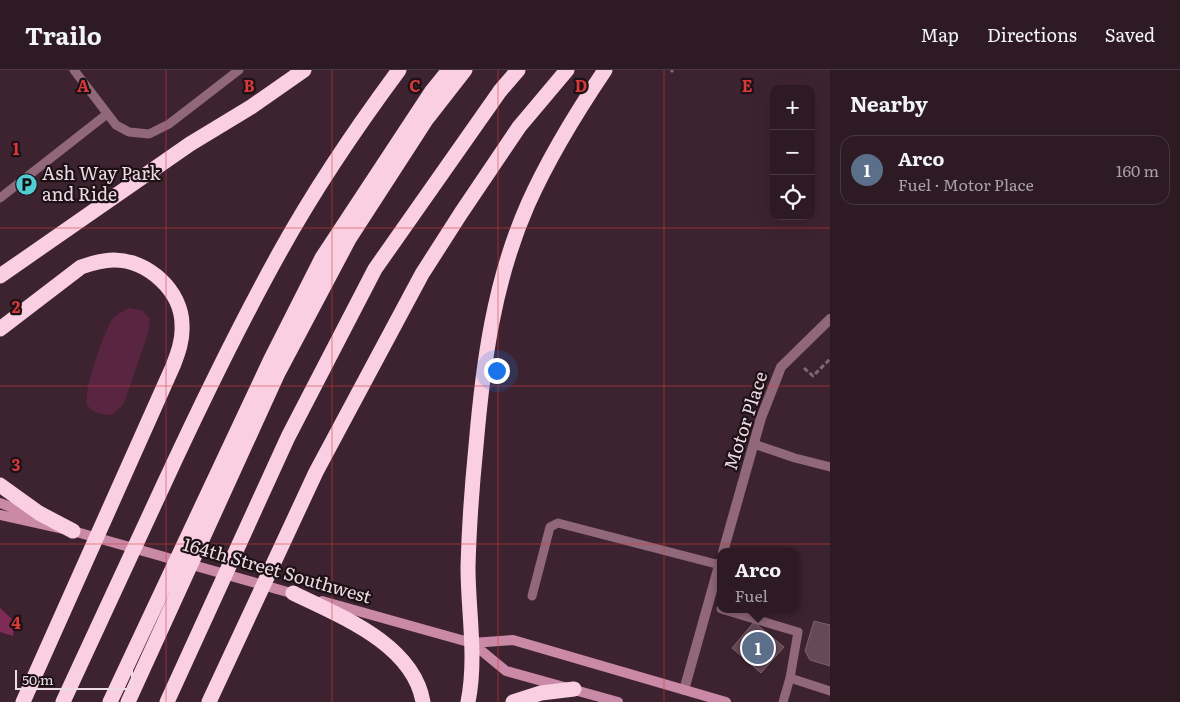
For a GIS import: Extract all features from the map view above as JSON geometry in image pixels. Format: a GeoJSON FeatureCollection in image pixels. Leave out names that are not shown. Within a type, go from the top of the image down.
{"type":"FeatureCollection","features":[{"type":"Feature","properties":{"kind":"highway"},"geometry":{"type":"LineString","coordinates":[[0,276],[190,144],[251,107],[304,70]]}},
{"type":"Feature","properties":{"kind":"highway"},"geometry":{"type":"LineString","coordinates":[[63,702],[244,317],[322,182],[364,117],[399,70]]}},
{"type":"Feature","properties":{"kind":"highway"},"geometry":{"type":"LineString","coordinates":[[110,702],[266,370],[322,258],[427,99],[449,70]]}},
{"type":"Feature","properties":{"kind":"highway"},"geometry":{"type":"LineString","coordinates":[[128,702],[278,373],[349,239],[426,120],[465,70]]}},
{"type":"Feature","properties":{"kind":"highway"},"geometry":{"type":"LineString","coordinates":[[167,702],[288,437],[375,269],[500,91],[518,70]]}},
{"type":"Feature","properties":{"kind":"highway"},"geometry":{"type":"LineString","coordinates":[[209,702],[316,472],[422,274],[519,127],[567,70]]}},
{"type":"Feature","properties":{"kind":"highway"},"geometry":{"type":"LineString","coordinates":[[468,702],[472,680],[472,643],[468,567],[480,394],[490,329],[507,260],[528,204],[555,151],[605,70]]}},
{"type":"Feature","properties":{"kind":"highway"},"geometry":{"type":"LineString","coordinates":[[0,329],[81,267],[95,262],[115,260],[141,266],[154,274],[167,286],[179,309],[182,324],[180,346],[175,360],[23,702]]}},
{"type":"Feature","properties":{"kind":"highway"},"geometry":{"type":"LineString","coordinates":[[0,486],[40,513],[73,531]]}},
{"type":"Feature","properties":{"kind":"highway"},"geometry":{"type":"LineString","coordinates":[[294,593],[374,636],[394,651],[421,689],[423,702]]}},
{"type":"Feature","properties":{"kind":"highway"},"geometry":{"type":"LineString","coordinates":[[513,702],[542,693],[574,689]]}},
{"type":"Feature","properties":{"kind":"main road","name":"164th Street Southwest"},"geometry":{"type":"LineString","coordinates":[[0,503],[73,531]]}},
{"type":"Feature","properties":{"kind":"main road","name":"164th Street Southwest"},"geometry":{"type":"LineString","coordinates":[[0,515],[73,531],[472,643],[513,640],[726,702]]}},
{"type":"Feature","properties":{"kind":"main road","name":"164th Street Southwest"},"geometry":{"type":"LineString","coordinates":[[472,643],[506,671],[618,702]]}},
{"type":"Feature","properties":{"kind":"street","name":"Motor Place"},"geometry":{"type":"LineString","coordinates":[[724,548],[761,418],[781,367],[830,319]]}},
{"type":"Feature","properties":{"kind":"street"},"geometry":{"type":"LineString","coordinates":[[684,690],[717,574]]}},
{"type":"Feature","properties":{"kind":"lane"},"geometry":{"type":"LineString","coordinates":[[74,70],[116,125],[129,132],[149,134],[169,124],[239,70]]}},
{"type":"Feature","properties":{"kind":"lane"},"geometry":{"type":"LineString","coordinates":[[0,198],[107,114]]}},
{"type":"Feature","properties":{"kind":"lane"},"geometry":{"type":"LineString","coordinates":[[754,444],[795,458],[830,467]]}},
{"type":"Feature","properties":{"kind":"lane"},"geometry":{"type":"LineString","coordinates":[[532,596],[550,527],[558,523],[717,562]]}},
{"type":"Feature","properties":{"kind":"lane"},"geometry":{"type":"LineString","coordinates":[[708,606],[717,608]]}},
{"type":"Feature","properties":{"kind":"lane"},"geometry":{"type":"LineString","coordinates":[[734,613],[798,632],[790,678],[783,702]]}},
{"type":"Feature","properties":{"kind":"lane"},"geometry":{"type":"LineString","coordinates":[[790,678],[830,691]]}},
{"type":"Feature","properties":{"kind":"path"},"geometry":{"type":"LineString","coordinates":[[804,368],[813,376],[830,359]]}},
{"type":"Feature","properties":{"kind":"shaded area"},"geometry":{"type":"Polygon","coordinates":[[[129,308],[143,311],[150,319],[148,334],[123,405],[112,415],[98,413],[88,406],[88,389],[91,376],[109,324],[114,317],[129,308]]]}},
{"type":"Feature","properties":{"kind":"shaded area"},"geometry":{"type":"Polygon","coordinates":[[[0,608],[15,622],[13,636],[0,632],[0,608]]]}},
{"type":"Feature","properties":{"kind":"building"},"geometry":{"type":"Polygon","coordinates":[[[814,621],[830,625],[830,666],[810,660],[805,651],[814,621]]]}},
{"type":"Feature","properties":{"kind":"building"},"geometry":{"type":"Polygon","coordinates":[[[754,622],[784,647],[761,673],[732,648],[754,622]]]}},
{"type":"Feature","properties":{"kind":"place","name":"Ash Way Park and Ride"},"geometry":{"type":"Point","coordinates":[26,184]}},
{"type":"Feature","properties":{"kind":"place","name":"Arco"},"geometry":{"type":"Point","coordinates":[758,648]}}]}
